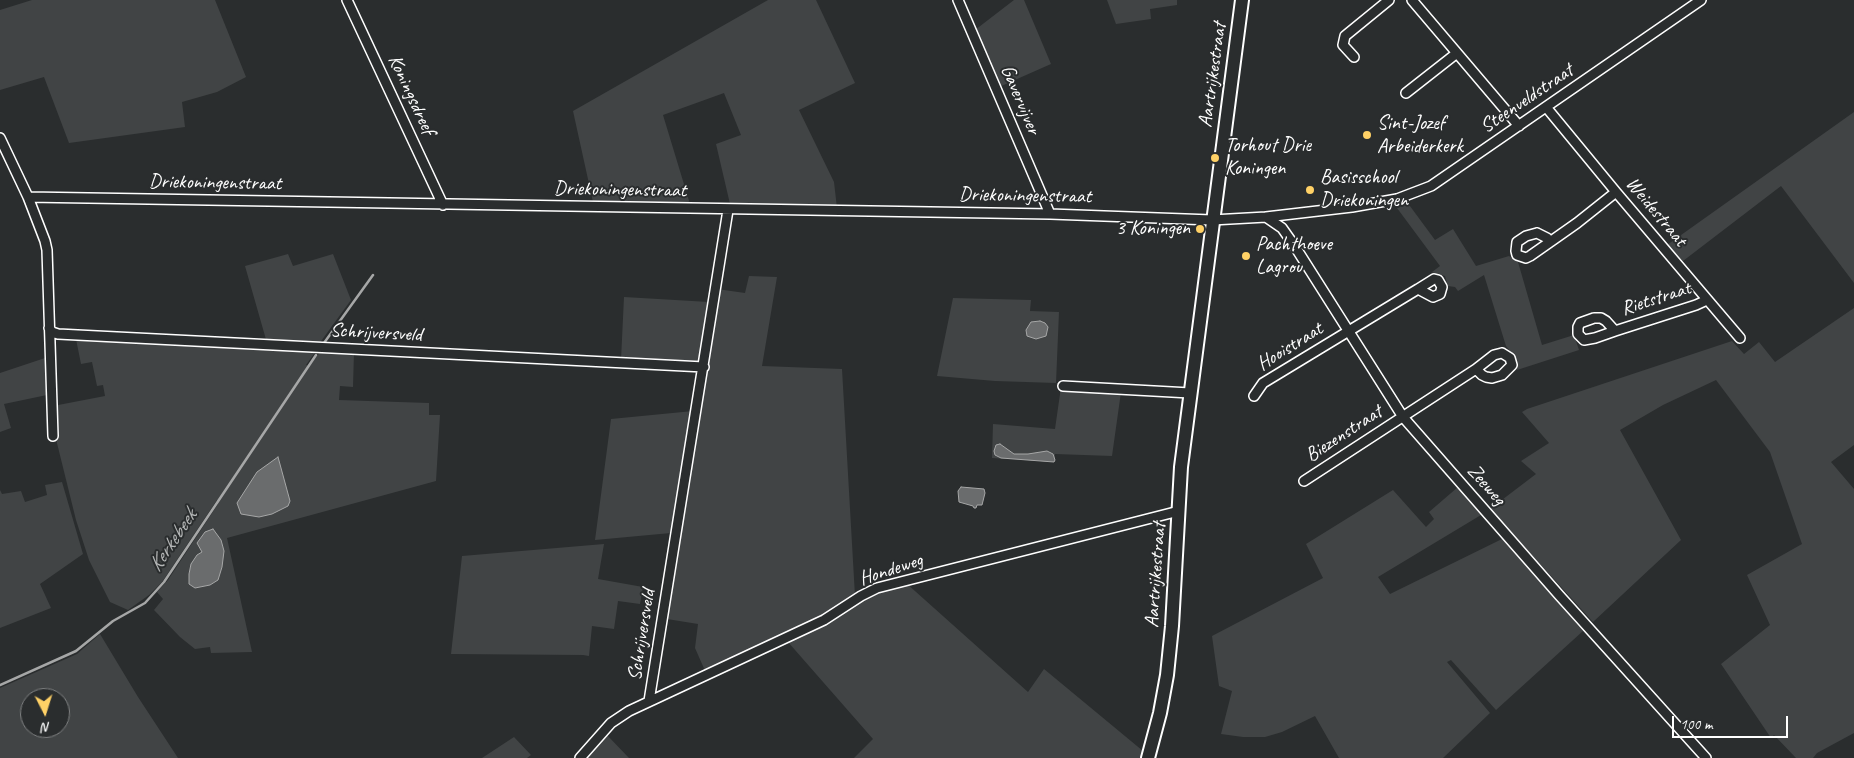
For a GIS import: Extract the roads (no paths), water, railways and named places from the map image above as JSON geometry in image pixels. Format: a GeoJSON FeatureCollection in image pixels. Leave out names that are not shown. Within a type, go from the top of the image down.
{"type":"FeatureCollection","features":[{"type":"Feature","properties":{"kind":"street","name":"Koningsdreef"},"geometry":{"type":"LineString","coordinates":[[347,0],[443,205]]}},
{"type":"Feature","properties":{"kind":"street","name":"Gavervijver"},"geometry":{"type":"LineString","coordinates":[[958,0],[1050,214]]}},
{"type":"Feature","properties":{"kind":"street","name":"Aartrijkestraat"},"geometry":{"type":"LineString","coordinates":[[1148,758],[1168,675],[1181,467],[1242,0]]}},
{"type":"Feature","properties":{"kind":"street"},"geometry":{"type":"LineString","coordinates":[[1354,57],[1343,45],[1345,36],[1389,0]]}},
{"type":"Feature","properties":{"kind":"street"},"geometry":{"type":"LineString","coordinates":[[1412,0],[1519,126]]}},
{"type":"Feature","properties":{"kind":"street","name":"Steenveldstraat"},"geometry":{"type":"LineString","coordinates":[[1212,220],[1266,217],[1352,207],[1405,196],[1431,186],[1701,0]]}},
{"type":"Feature","properties":{"kind":"street"},"geometry":{"type":"LineString","coordinates":[[1406,93],[1457,53]]}},
{"type":"Feature","properties":{"kind":"street","name":"Weidestraat"},"geometry":{"type":"LineString","coordinates":[[1546,107],[1740,338]]}},
{"type":"Feature","properties":{"kind":"street"},"geometry":{"type":"LineString","coordinates":[[0,138],[28,197],[47,250],[54,436]]}},
{"type":"Feature","properties":{"kind":"street"},"geometry":{"type":"LineString","coordinates":[[1550,242],[1616,192]]}},
{"type":"Feature","properties":{"kind":"street","name":"Driekoningenstraat"},"geometry":{"type":"LineString","coordinates":[[28,197],[1050,214],[1212,220]]}},
{"type":"Feature","properties":{"kind":"street","name":"Schrijversveld"},"geometry":{"type":"LineString","coordinates":[[649,701],[728,210]]}},
{"type":"Feature","properties":{"kind":"street","name":"Zeeweg"},"geometry":{"type":"LineString","coordinates":[[1266,217],[1282,228],[1403,417],[1559,595],[1706,758]]}},
{"type":"Feature","properties":{"kind":"street","name":"Hooistraat"},"geometry":{"type":"LineString","coordinates":[[1254,396],[1263,383],[1418,289]]}},
{"type":"Feature","properties":{"kind":"street","name":"Rietstraat"},"geometry":{"type":"LineString","coordinates":[[1615,331],[1707,300]]}},
{"type":"Feature","properties":{"kind":"street","name":"Schrijversveld"},"geometry":{"type":"LineString","coordinates":[[50,328],[52,332],[58,334],[704,367]]}},
{"type":"Feature","properties":{"kind":"street","name":"Biezenstraat"},"geometry":{"type":"LineString","coordinates":[[1304,481],[1476,369]]}},
{"type":"Feature","properties":{"kind":"street"},"geometry":{"type":"LineString","coordinates":[[1063,386],[1190,393]]}},
{"type":"Feature","properties":{"kind":"street","name":"Hondeweg"},"geometry":{"type":"LineString","coordinates":[[580,758],[608,727],[629,711],[817,624],[877,588],[1179,511]]}},
{"type":"Feature","properties":{"kind":"waterway","name":"Kerkebeek"},"geometry":{"type":"LineString","coordinates":[[324,343],[373,275]]}},
{"type":"Feature","properties":{"kind":"waterway","name":"Kerkebeek"},"geometry":{"type":"LineString","coordinates":[[0,685],[76,651],[113,621],[145,603],[164,582],[316,355]]}},
{"type":"Feature","properties":{"kind":"place","name":"Sint-Jozef Arbeiderkerk"},"geometry":{"type":"Point","coordinates":[1367,135]}},
{"type":"Feature","properties":{"kind":"place","name":"Torhout Drie Koningen"},"geometry":{"type":"Point","coordinates":[1215,158]}},
{"type":"Feature","properties":{"kind":"place","name":"Basisschool Driekoningen"},"geometry":{"type":"Point","coordinates":[1310,190]}},
{"type":"Feature","properties":{"kind":"place","name":"3 Koningen"},"geometry":{"type":"Point","coordinates":[1200,229]}},
{"type":"Feature","properties":{"kind":"place","name":"Pachthoeve Lagrou"},"geometry":{"type":"Point","coordinates":[1246,256]}}]}
